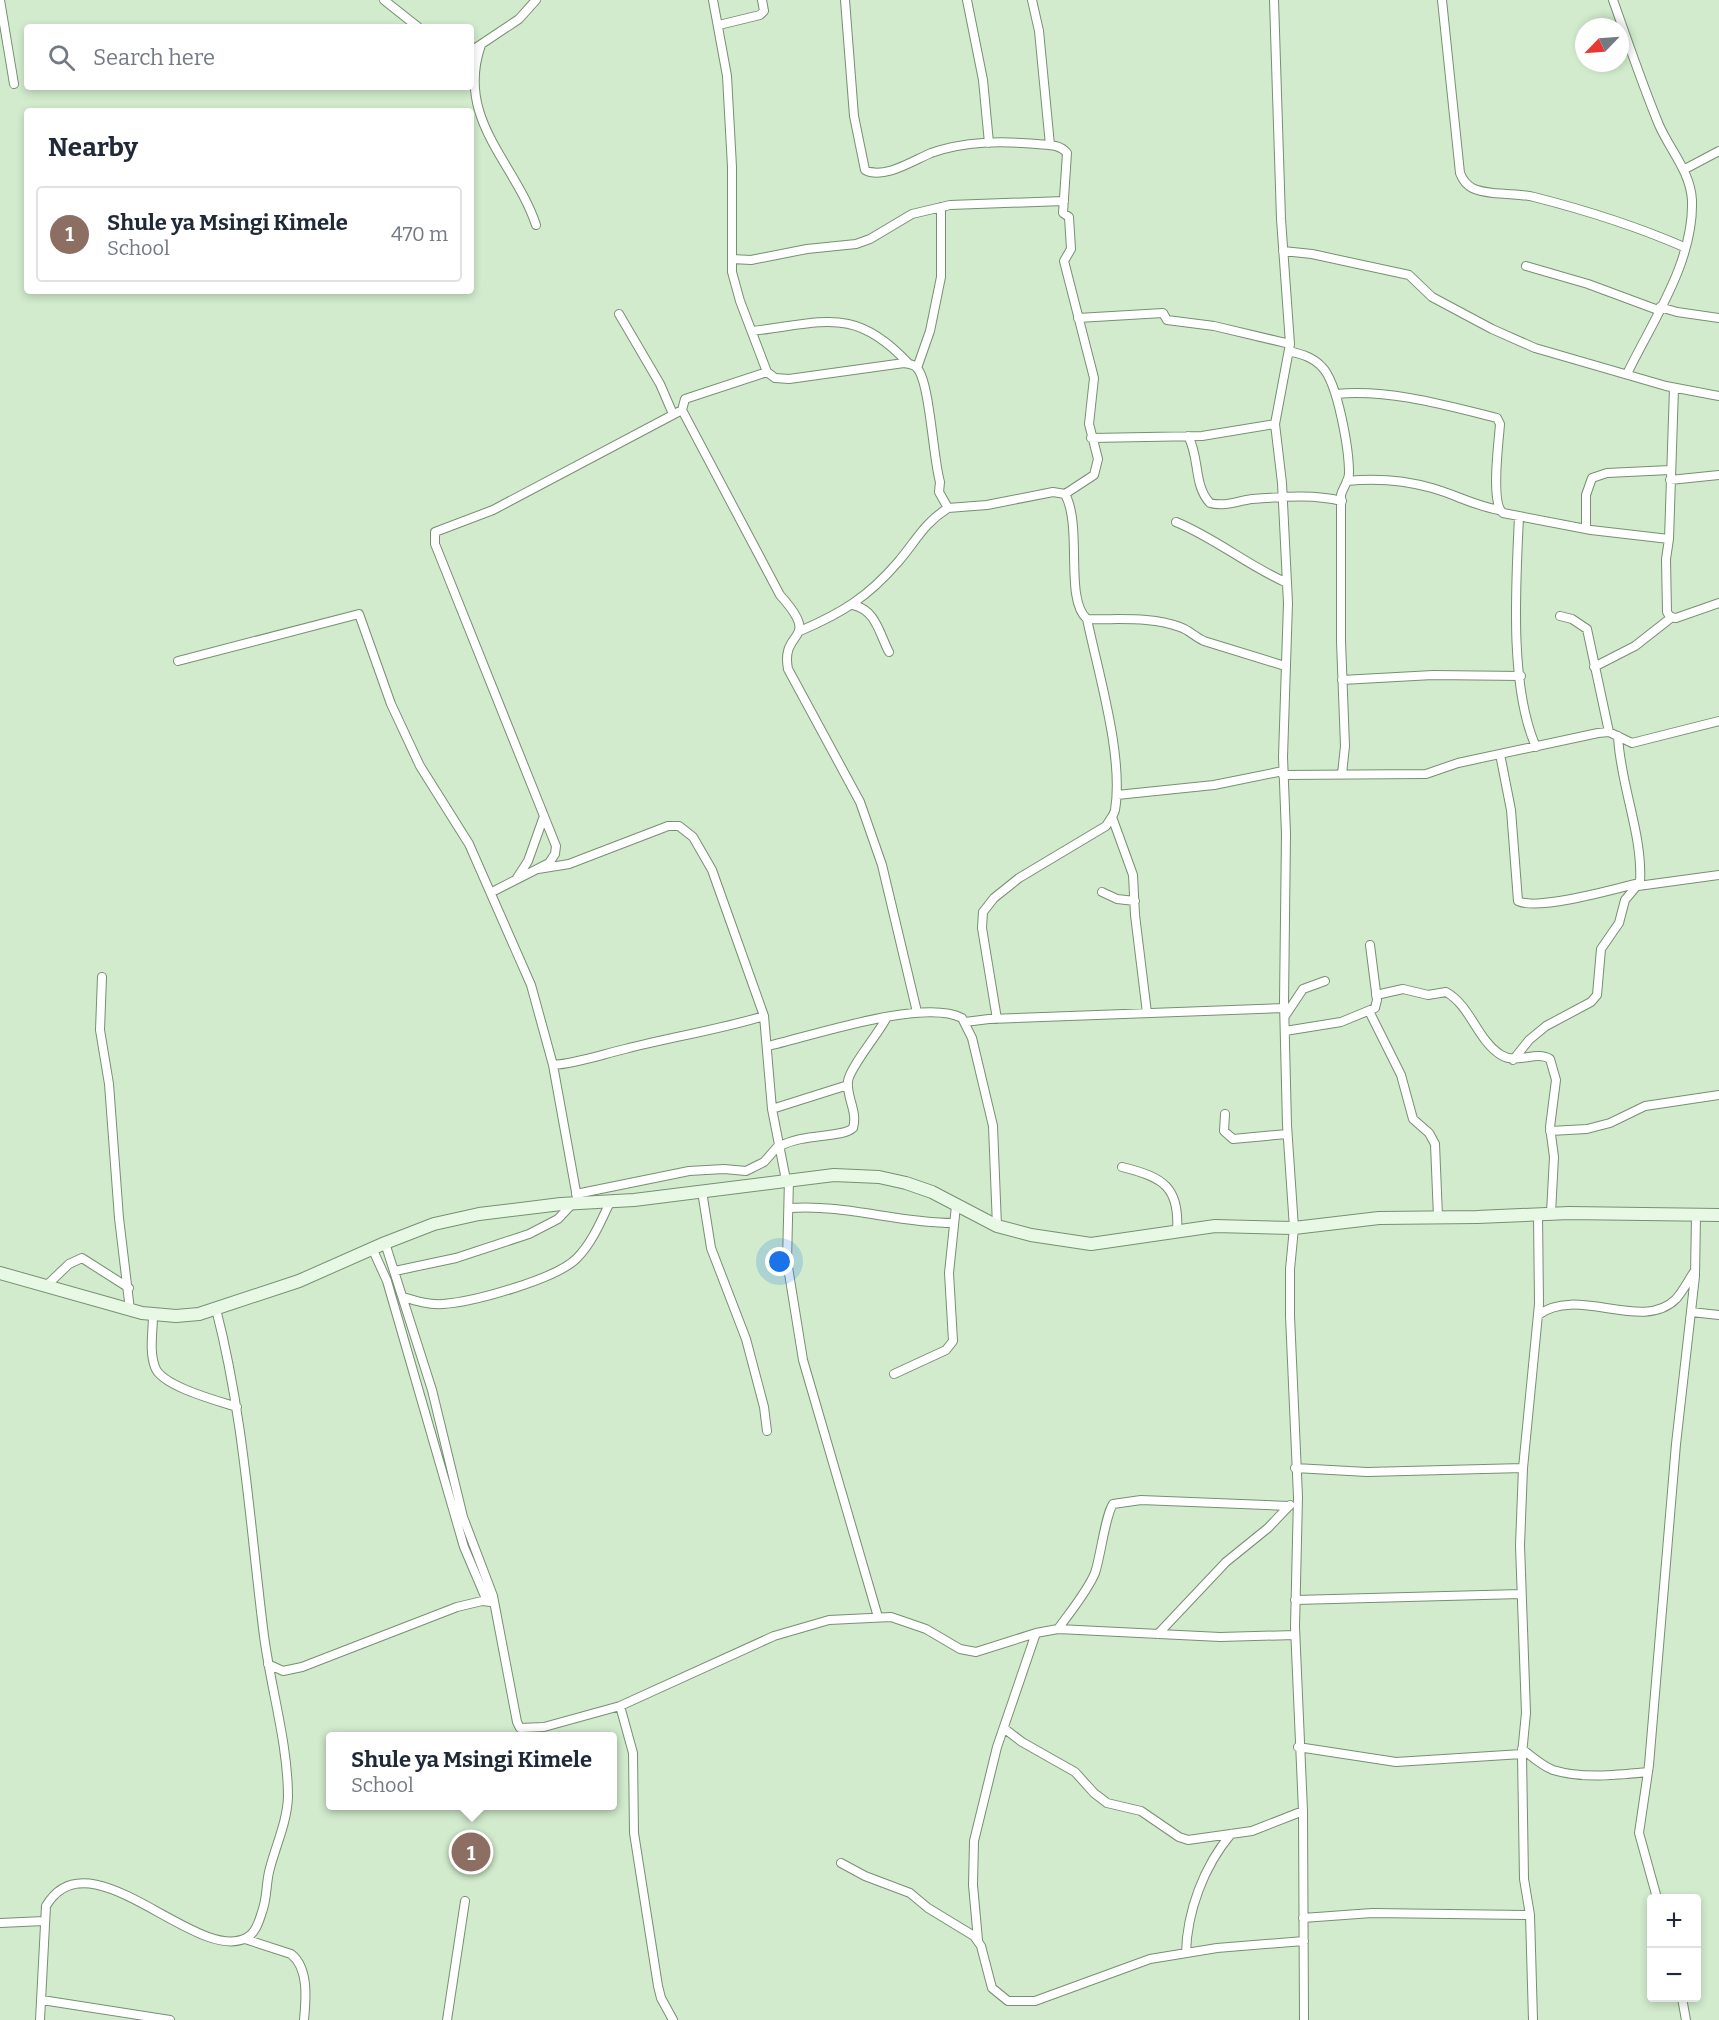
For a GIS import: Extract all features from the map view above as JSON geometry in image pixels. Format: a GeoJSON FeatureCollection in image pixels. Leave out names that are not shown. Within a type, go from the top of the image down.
{"type":"FeatureCollection","features":[{"type":"Feature","properties":{"kind":"street"},"geometry":{"type":"LineString","coordinates":[[0,0],[14,84]]}},
{"type":"Feature","properties":{"kind":"street"},"geometry":{"type":"LineString","coordinates":[[384,0],[414,24]]}},
{"type":"Feature","properties":{"kind":"street"},"geometry":{"type":"LineString","coordinates":[[474,49],[519,19],[536,0]]}},
{"type":"Feature","properties":{"kind":"street"},"geometry":{"type":"LineString","coordinates":[[713,0],[727,76],[732,167],[732,259],[735,285],[767,372],[775,378],[789,380],[908,363]]}},
{"type":"Feature","properties":{"kind":"street"},"geometry":{"type":"LineString","coordinates":[[719,24],[761,14],[764,10],[762,0]]}},
{"type":"Feature","properties":{"kind":"street"},"geometry":{"type":"LineString","coordinates":[[845,0],[854,116],[865,170],[880,172],[953,147],[989,143],[1050,145],[1061,147],[1067,153],[1063,213],[1069,217],[1071,249],[1064,261],[1094,378],[1090,416],[1091,438],[1098,459],[1097,471],[1087,481],[1065,494],[1053,492],[987,505],[948,508],[928,521],[898,561],[872,589],[852,605],[800,631],[787,653],[788,669],[860,802],[882,865],[917,1012]]}},
{"type":"Feature","properties":{"kind":"street"},"geometry":{"type":"LineString","coordinates":[[967,0],[983,80],[989,143]]}},
{"type":"Feature","properties":{"kind":"street"},"geometry":{"type":"LineString","coordinates":[[1032,0],[1039,31],[1050,145]]}},
{"type":"Feature","properties":{"kind":"street"},"geometry":{"type":"LineString","coordinates":[[1275,0],[1283,251],[1290,347],[1275,424],[1288,603],[1283,773],[1286,834],[1285,1031],[1287,1134],[1294,1228],[1290,1269],[1290,1316],[1298,1497],[1295,1635],[1298,1747],[1303,1811],[1304,2020]]}},
{"type":"Feature","properties":{"kind":"street"},"geometry":{"type":"LineString","coordinates":[[1442,0],[1460,173],[1466,184],[1470,188],[1490,193],[1533,196],[1630,224],[1684,247]]}},
{"type":"Feature","properties":{"kind":"street"},"geometry":{"type":"LineString","coordinates":[[1614,0],[1659,124],[1685,170],[1692,200],[1691,217],[1673,284],[1627,374]]}},
{"type":"Feature","properties":{"kind":"street"},"geometry":{"type":"LineString","coordinates":[[481,45],[474,75],[474,94],[481,118],[536,225]]}},
{"type":"Feature","properties":{"kind":"street"},"geometry":{"type":"LineString","coordinates":[[1685,170],[1719,151]]}},
{"type":"Feature","properties":{"kind":"street"},"geometry":{"type":"LineString","coordinates":[[732,259],[751,260],[856,244],[880,234],[912,214],[941,207],[1064,201]]}},
{"type":"Feature","properties":{"kind":"street"},"geometry":{"type":"LineString","coordinates":[[941,207],[941,276],[930,331],[917,368],[929,407],[939,492],[948,508]]}},
{"type":"Feature","properties":{"kind":"street"},"geometry":{"type":"LineString","coordinates":[[1283,251],[1312,254],[1409,275],[1432,297],[1507,336],[1563,357],[1674,388],[1719,396]]}},
{"type":"Feature","properties":{"kind":"street"},"geometry":{"type":"LineString","coordinates":[[1526,266],[1659,308],[1719,318]]}},
{"type":"Feature","properties":{"kind":"street"},"geometry":{"type":"LineString","coordinates":[[1078,318],[1163,313],[1167,320],[1214,326],[1290,347],[1322,367],[1336,394],[1347,454],[1347,481],[1343,489],[1342,501],[1342,680],[1345,746],[1342,774]]}},
{"type":"Feature","properties":{"kind":"street"},"geometry":{"type":"LineString","coordinates":[[620,314],[660,384],[673,414]]}},
{"type":"Feature","properties":{"kind":"street"},"geometry":{"type":"LineString","coordinates":[[752,331],[840,321],[855,323],[886,342],[908,363],[917,368]]}},
{"type":"Feature","properties":{"kind":"street"},"geometry":{"type":"LineString","coordinates":[[767,372],[685,399],[682,410],[780,595],[798,615],[800,631]]}},
{"type":"Feature","properties":{"kind":"street"},"geometry":{"type":"LineString","coordinates":[[1672,617],[1667,612],[1666,559],[1669,539],[1674,388]]}},
{"type":"Feature","properties":{"kind":"street"},"geometry":{"type":"LineString","coordinates":[[1336,394],[1356,392],[1410,399],[1497,418],[1500,424],[1496,492],[1499,510]]}},
{"type":"Feature","properties":{"kind":"street"},"geometry":{"type":"LineString","coordinates":[[492,892],[553,860],[555,854],[553,836],[435,544],[435,531],[511,501],[682,410]]}},
{"type":"Feature","properties":{"kind":"street"},"geometry":{"type":"LineString","coordinates":[[1091,438],[1226,434],[1275,424]]}},
{"type":"Feature","properties":{"kind":"street"},"geometry":{"type":"LineString","coordinates":[[1188,436],[1197,456],[1200,484],[1210,503],[1224,505],[1252,499],[1282,499],[1311,495],[1342,501]]}},
{"type":"Feature","properties":{"kind":"street"},"geometry":{"type":"LineString","coordinates":[[1586,529],[1586,495],[1592,478],[1607,473],[1670,470]]}},
{"type":"Feature","properties":{"kind":"street"},"geometry":{"type":"LineString","coordinates":[[1670,480],[1719,475]]}},
{"type":"Feature","properties":{"kind":"street"},"geometry":{"type":"LineString","coordinates":[[1347,481],[1406,482],[1434,488],[1475,506],[1499,510],[1519,517],[1586,529],[1669,539]]}},
{"type":"Feature","properties":{"kind":"street"},"geometry":{"type":"LineString","coordinates":[[997,1019],[982,928],[983,912],[994,898],[1019,878],[1099,830],[1112,817],[1117,795],[1106,703],[1087,619],[1082,614],[1077,600],[1074,516],[1065,494]]}},
{"type":"Feature","properties":{"kind":"street"},"geometry":{"type":"LineString","coordinates":[[1519,517],[1515,601],[1528,726],[1536,747]]}},
{"type":"Feature","properties":{"kind":"street"},"geometry":{"type":"LineString","coordinates":[[1176,522],[1207,535],[1258,570],[1285,582]]}},
{"type":"Feature","properties":{"kind":"street"},"geometry":{"type":"LineString","coordinates":[[1594,667],[1635,646],[1672,617],[1719,603]]}},
{"type":"Feature","properties":{"kind":"street"},"geometry":{"type":"LineString","coordinates":[[852,605],[867,609],[872,615],[889,652]]}},
{"type":"Feature","properties":{"kind":"street"},"geometry":{"type":"LineString","coordinates":[[178,661],[359,614],[391,704],[420,766],[469,844],[492,892],[531,986],[553,1065],[576,1200]]}},
{"type":"Feature","properties":{"kind":"street"},"geometry":{"type":"LineString","coordinates":[[1560,616],[1572,619],[1587,629],[1609,732]]}},
{"type":"Feature","properties":{"kind":"street"},"geometry":{"type":"LineString","coordinates":[[1087,619],[1157,622],[1182,627],[1192,636],[1204,641],[1285,666]]}},
{"type":"Feature","properties":{"kind":"street"},"geometry":{"type":"LineString","coordinates":[[1342,680],[1433,675],[1521,676]]}},
{"type":"Feature","properties":{"kind":"street"},"geometry":{"type":"LineString","coordinates":[[1117,795],[1214,785],[1283,773],[1426,774],[1458,763],[1609,732],[1632,743],[1719,721]]}},
{"type":"Feature","properties":{"kind":"street"},"geometry":{"type":"LineString","coordinates":[[1513,1060],[1529,1040],[1546,1026],[1592,1002],[1597,995],[1602,949],[1619,923],[1625,900],[1639,884],[1636,844],[1619,754],[1618,736]]}},
{"type":"Feature","properties":{"kind":"street"},"geometry":{"type":"LineString","coordinates":[[1500,754],[1511,810],[1518,901],[1528,905],[1639,884],[1719,875]]}},
{"type":"Feature","properties":{"kind":"street"},"geometry":{"type":"LineString","coordinates":[[514,881],[528,861],[544,816]]}},
{"type":"Feature","properties":{"kind":"street"},"geometry":{"type":"LineString","coordinates":[[1112,817],[1133,875],[1141,983],[1147,1013]]}},
{"type":"Feature","properties":{"kind":"street"},"geometry":{"type":"LineString","coordinates":[[538,868],[548,869],[569,864],[668,826],[684,828],[693,837],[712,870],[764,1016],[772,1109],[788,1180],[790,1208],[787,1261],[803,1360],[878,1617]]}},
{"type":"Feature","properties":{"kind":"street"},"geometry":{"type":"LineString","coordinates":[[1102,892],[1117,899],[1135,901]]}},
{"type":"Feature","properties":{"kind":"street"},"geometry":{"type":"LineString","coordinates":[[1285,1031],[1329,1025],[1369,1011],[1377,1005],[1370,945]]}},
{"type":"Feature","properties":{"kind":"street"},"geometry":{"type":"LineString","coordinates":[[102,977],[100,1030],[109,1084],[119,1218],[130,1310]]}},
{"type":"Feature","properties":{"kind":"street"},"geometry":{"type":"LineString","coordinates":[[1285,1012],[1303,988],[1325,981]]}},
{"type":"Feature","properties":{"kind":"street"},"geometry":{"type":"LineString","coordinates":[[1376,995],[1403,989],[1428,995],[1446,992],[1468,1014],[1489,1045],[1499,1054],[1513,1060],[1545,1056],[1550,1059],[1556,1080],[1550,1131],[1554,1157],[1551,1213]]}},
{"type":"Feature","properties":{"kind":"street"},"geometry":{"type":"LineString","coordinates":[[1369,1011],[1401,1075],[1413,1119],[1429,1133],[1435,1144],[1437,1217]]}},
{"type":"Feature","properties":{"kind":"street"},"geometry":{"type":"LineString","coordinates":[[768,1046],[917,1012],[954,1014],[965,1022],[979,1065],[993,1126],[997,1226]]}},
{"type":"Feature","properties":{"kind":"street"},"geometry":{"type":"LineString","coordinates":[[965,1022],[1147,1013],[1285,1012]]}},
{"type":"Feature","properties":{"kind":"street"},"geometry":{"type":"LineString","coordinates":[[553,1065],[591,1060],[625,1049],[715,1030],[764,1016]]}},
{"type":"Feature","properties":{"kind":"street"},"geometry":{"type":"LineString","coordinates":[[0,1273],[130,1310],[153,1315],[176,1316],[216,1310],[299,1281],[385,1242],[434,1224],[479,1214],[576,1200],[689,1171],[746,1171],[764,1161],[779,1146],[802,1137],[850,1131],[855,1121],[848,1084],[855,1065],[887,1017]]}},
{"type":"Feature","properties":{"kind":"street"},"geometry":{"type":"LineString","coordinates":[[772,1109],[848,1084]]}},
{"type":"Feature","properties":{"kind":"street"},"geometry":{"type":"LineString","coordinates":[[1550,1131],[1587,1129],[1610,1123],[1644,1106],[1719,1095]]}},
{"type":"Feature","properties":{"kind":"street"},"geometry":{"type":"LineString","coordinates":[[1225,1114],[1224,1131],[1233,1139],[1287,1134]]}},
{"type":"Feature","properties":{"kind":"street"},"geometry":{"type":"LineString","coordinates":[[1122,1167],[1144,1172],[1171,1191],[1177,1202],[1177,1231]]}},
{"type":"Feature","properties":{"kind":"street"},"geometry":{"type":"LineString","coordinates":[[395,1272],[456,1258],[529,1234],[558,1219],[576,1200],[610,1202],[834,1174],[879,1177],[932,1192],[997,1226],[1031,1235],[1091,1244],[1215,1226],[1294,1228],[1366,1219],[1551,1213],[1719,1215]]}},
{"type":"Feature","properties":{"kind":"street"},"geometry":{"type":"LineString","coordinates":[[702,1191],[711,1248],[746,1339],[764,1407],[767,1431]]}},
{"type":"Feature","properties":{"kind":"street"},"geometry":{"type":"LineString","coordinates":[[403,1297],[427,1303],[458,1302],[553,1275],[577,1259],[610,1202]]}},
{"type":"Feature","properties":{"kind":"street"},"geometry":{"type":"LineString","coordinates":[[894,1374],[946,1350],[953,1341],[949,1273],[956,1206]]}},
{"type":"Feature","properties":{"kind":"street"},"geometry":{"type":"LineString","coordinates":[[790,1208],[825,1207],[926,1223],[953,1223]]}},
{"type":"Feature","properties":{"kind":"street"},"geometry":{"type":"LineString","coordinates":[[1533,2020],[1530,1915],[1524,1879],[1522,1751],[1526,1713],[1520,1510],[1538,1315],[1538,1214]]}},
{"type":"Feature","properties":{"kind":"street"},"geometry":{"type":"LineString","coordinates":[[1657,1894],[1640,1833],[1648,1772],[1695,1270],[1696,1216]]}},
{"type":"Feature","properties":{"kind":"street"},"geometry":{"type":"LineString","coordinates":[[385,1242],[432,1390],[463,1517],[491,1601],[520,1728],[544,1727],[620,1706],[774,1636],[829,1620],[878,1617],[908,1621],[960,1649],[976,1653],[1036,1633],[1058,1629],[1220,1637],[1295,1635]]}},
{"type":"Feature","properties":{"kind":"street"},"geometry":{"type":"LineString","coordinates":[[372,1248],[387,1281],[464,1547],[491,1601]]}},
{"type":"Feature","properties":{"kind":"street"},"geometry":{"type":"LineString","coordinates":[[45,1287],[69,1264],[82,1258],[129,1288]]}},
{"type":"Feature","properties":{"kind":"street"},"geometry":{"type":"LineString","coordinates":[[1538,1315],[1548,1307],[1564,1304],[1630,1311],[1659,1308],[1676,1299],[1695,1270]]}},
{"type":"Feature","properties":{"kind":"street"},"geometry":{"type":"LineString","coordinates":[[216,1310],[229,1359],[247,1470],[268,1664],[287,1773],[288,1800],[262,1912],[256,1929],[245,1939]]}},
{"type":"Feature","properties":{"kind":"street"},"geometry":{"type":"LineString","coordinates":[[1690,1312],[1719,1315]]}},
{"type":"Feature","properties":{"kind":"street"},"geometry":{"type":"LineString","coordinates":[[153,1315],[152,1349],[154,1366],[160,1377],[175,1385],[237,1407]]}},
{"type":"Feature","properties":{"kind":"street"},"geometry":{"type":"LineString","coordinates":[[1295,1468],[1367,1472],[1524,1468]]}},
{"type":"Feature","properties":{"kind":"street"},"geometry":{"type":"LineString","coordinates":[[1158,1634],[1226,1562],[1268,1528],[1298,1497]]}},
{"type":"Feature","properties":{"kind":"street"},"geometry":{"type":"LineString","coordinates":[[1058,1629],[1094,1573],[1104,1545],[1109,1510],[1113,1504],[1141,1500],[1289,1506]]}},
{"type":"Feature","properties":{"kind":"street"},"geometry":{"type":"LineString","coordinates":[[1295,1600],[1521,1594]]}},
{"type":"Feature","properties":{"kind":"street"},"geometry":{"type":"LineString","coordinates":[[268,1664],[283,1671],[302,1667],[428,1617],[491,1601]]}},
{"type":"Feature","properties":{"kind":"street"},"geometry":{"type":"LineString","coordinates":[[1036,1633],[997,1747],[974,1841],[973,1885],[978,1940],[992,1988],[1008,2001],[1022,2003],[1035,2001],[1150,1959],[1304,1941]]}},
{"type":"Feature","properties":{"kind":"street"},"geometry":{"type":"LineString","coordinates":[[620,1706],[633,1753],[634,1833],[658,1986],[661,1998],[673,2020]]}},
{"type":"Feature","properties":{"kind":"street"},"geometry":{"type":"LineString","coordinates":[[1005,1729],[1022,1742],[1075,1772],[1094,1793],[1107,1803],[1141,1810],[1179,1837],[1188,1840],[1252,1831],[1303,1811]]}},
{"type":"Feature","properties":{"kind":"street"},"geometry":{"type":"LineString","coordinates":[[1298,1747],[1396,1762],[1522,1751],[1551,1769],[1566,1773],[1620,1775],[1648,1772]]}},
{"type":"Feature","properties":{"kind":"street"},"geometry":{"type":"LineString","coordinates":[[1186,1953],[1189,1917],[1199,1889],[1217,1853],[1231,1834]]}},
{"type":"Feature","properties":{"kind":"street"},"geometry":{"type":"LineString","coordinates":[[841,1863],[871,1879],[910,1893],[978,1940]]}},
{"type":"Feature","properties":{"kind":"street"},"geometry":{"type":"LineString","coordinates":[[40,2020],[46,1906],[51,1897],[63,1887],[95,1884],[211,1936],[228,1941],[245,1939],[291,1954],[297,1959],[304,1978],[306,2000],[304,2020]]}},
{"type":"Feature","properties":{"kind":"street"},"geometry":{"type":"LineString","coordinates":[[447,2020],[465,1901]]}},
{"type":"Feature","properties":{"kind":"street"},"geometry":{"type":"LineString","coordinates":[[1303,1918],[1372,1913],[1530,1915]]}},
{"type":"Feature","properties":{"kind":"street"},"geometry":{"type":"LineString","coordinates":[[0,1923],[44,1921]]}},
{"type":"Feature","properties":{"kind":"street"},"geometry":{"type":"LineString","coordinates":[[42,2000],[170,2020]]}},
{"type":"Feature","properties":{"kind":"street"},"geometry":{"type":"LineString","coordinates":[[1683,2002],[1686,2020]]}},
{"type":"Feature","properties":{"kind":"place","name":"Shule ya Msingi Kimele"},"geometry":{"type":"Point","coordinates":[471,1852]}}]}
